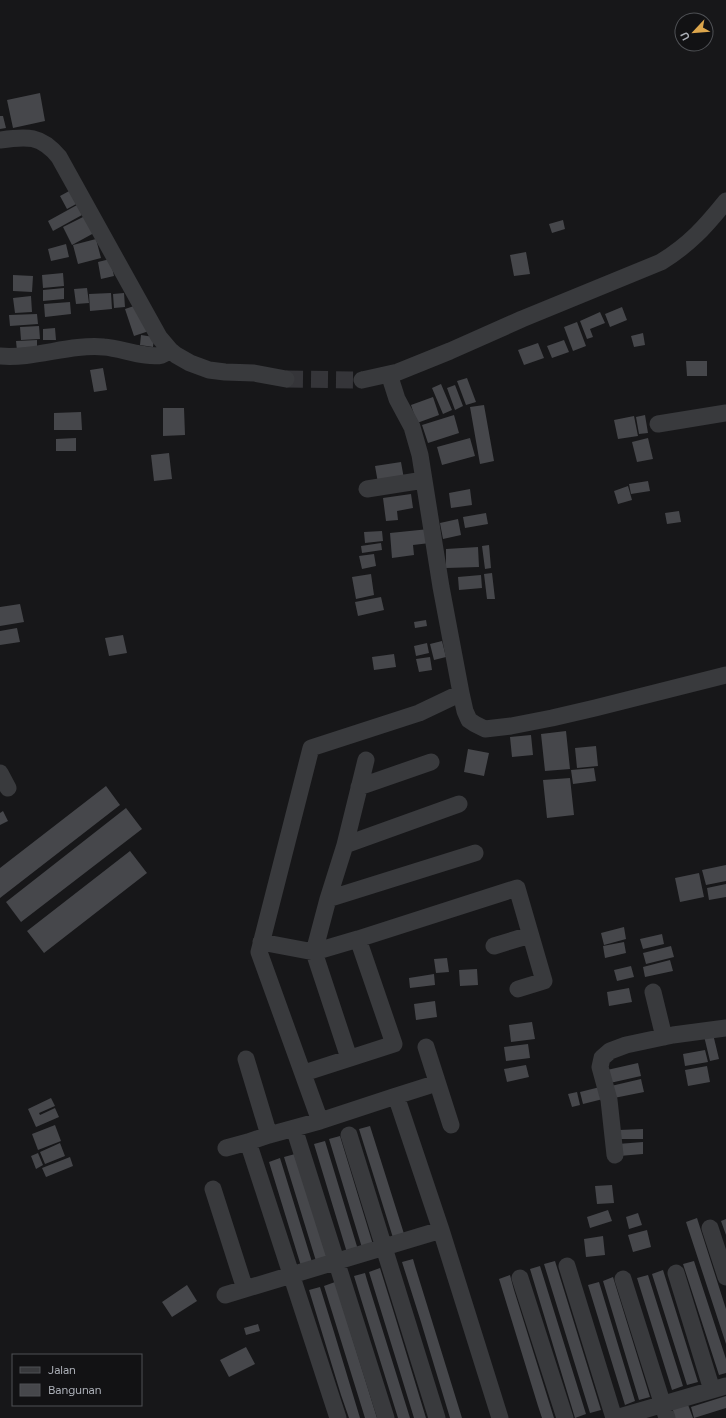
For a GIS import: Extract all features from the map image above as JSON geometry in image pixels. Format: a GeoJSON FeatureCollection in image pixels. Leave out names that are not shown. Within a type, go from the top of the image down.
{"type":"FeatureCollection","features":[{"type":"Feature","properties":{"kind":"street"},"geometry":{"type":"LineString","coordinates":[[0,140],[31,138],[42,141],[51,147],[59,157],[159,337],[170,350],[190,363],[210,370],[254,373],[286,379]]}},
{"type":"Feature","properties":{"kind":"street"},"geometry":{"type":"LineString","coordinates":[[362,380],[398,372],[661,262],[690,242],[705,227],[726,201]]}},
{"type":"Feature","properties":{"kind":"street"},"geometry":{"type":"LineString","coordinates":[[0,356],[14,357],[91,346],[106,347],[153,356],[164,355],[170,350]]}},
{"type":"Feature","properties":{"kind":"street"},"geometry":{"type":"LineString","coordinates":[[389,374],[397,399],[412,427],[420,456],[441,587],[461,692],[465,711],[469,720],[484,728],[511,726],[725,680]]}},
{"type":"Feature","properties":{"kind":"street"},"geometry":{"type":"LineString","coordinates":[[658,424],[726,413]]}},
{"type":"Feature","properties":{"kind":"street"},"geometry":{"type":"LineString","coordinates":[[367,489],[424,480]]}},
{"type":"Feature","properties":{"kind":"street"},"geometry":{"type":"LineString","coordinates":[[320,1121],[304,1073],[259,952],[311,748],[419,713],[461,692]]}},
{"type":"Feature","properties":{"kind":"street"},"geometry":{"type":"LineString","coordinates":[[419,713],[465,711]]}},
{"type":"Feature","properties":{"kind":"street"},"geometry":{"type":"LineString","coordinates":[[349,1058],[314,952],[328,899],[345,845],[366,760]]}},
{"type":"Feature","properties":{"kind":"street"},"geometry":{"type":"LineString","coordinates":[[359,787],[431,762]]}},
{"type":"Feature","properties":{"kind":"street"},"geometry":{"type":"LineString","coordinates":[[345,845],[459,804]]}},
{"type":"Feature","properties":{"kind":"street"},"geometry":{"type":"LineString","coordinates":[[328,899],[474,853]]}},
{"type":"Feature","properties":{"kind":"street"},"geometry":{"type":"LineString","coordinates":[[261,942],[314,952],[517,888],[544,981],[518,989]]}},
{"type":"Feature","properties":{"kind":"street"},"geometry":{"type":"LineString","coordinates":[[494,946],[530,935]]}},
{"type":"Feature","properties":{"kind":"street"},"geometry":{"type":"LineString","coordinates":[[304,1073],[394,1044],[358,939]]}},
{"type":"Feature","properties":{"kind":"street"},"geometry":{"type":"LineString","coordinates":[[653,992],[664,1037]]}},
{"type":"Feature","properties":{"kind":"street"},"geometry":{"type":"LineString","coordinates":[[615,1155],[609,1100],[600,1067],[602,1058],[610,1051],[626,1045],[664,1037],[726,1028]]}},
{"type":"Feature","properties":{"kind":"street"},"geometry":{"type":"LineString","coordinates":[[426,1047],[451,1125]]}},
{"type":"Feature","properties":{"kind":"street"},"geometry":{"type":"LineString","coordinates":[[246,1059],[269,1134]]}},
{"type":"Feature","properties":{"kind":"street"},"geometry":{"type":"LineString","coordinates":[[226,1148],[269,1134],[320,1121],[437,1083]]}},
{"type":"Feature","properties":{"kind":"street"},"geometry":{"type":"LineString","coordinates":[[396,1096],[441,1230],[500,1418]]}},
{"type":"Feature","properties":{"kind":"street"},"geometry":{"type":"LineString","coordinates":[[294,1128],[386,1418]]}},
{"type":"Feature","properties":{"kind":"street"},"geometry":{"type":"LineString","coordinates":[[349,1135],[437,1418]]}},
{"type":"Feature","properties":{"kind":"street"},"geometry":{"type":"LineString","coordinates":[[248,1142],[338,1418]]}},
{"type":"Feature","properties":{"kind":"street"},"geometry":{"type":"LineString","coordinates":[[212,1189],[245,1289]]}},
{"type":"Feature","properties":{"kind":"street"},"geometry":{"type":"LineString","coordinates":[[710,1228],[726,1277]]}},
{"type":"Feature","properties":{"kind":"street"},"geometry":{"type":"LineString","coordinates":[[225,1295],[441,1230]]}},
{"type":"Feature","properties":{"kind":"street"},"geometry":{"type":"LineString","coordinates":[[567,1266],[615,1418],[665,1411],[719,1388],[676,1273]]}},
{"type":"Feature","properties":{"kind":"street"},"geometry":{"type":"LineString","coordinates":[[520,1278],[565,1418]]}},
{"type":"Feature","properties":{"kind":"street"},"geometry":{"type":"LineString","coordinates":[[623,1279],[665,1411]]}},
{"type":"Feature","properties":{"kind":"building"},"geometry":{"type":"Polygon","coordinates":[[[40,93],[45,121],[13,128],[7,100],[40,93]]]}},
{"type":"Feature","properties":{"kind":"building"},"geometry":{"type":"Polygon","coordinates":[[[0,116],[3,116],[6,128],[0,129],[0,116]]]}},
{"type":"Feature","properties":{"kind":"building"},"geometry":{"type":"Polygon","coordinates":[[[71,190],[78,203],[67,209],[60,196],[71,190]]]}},
{"type":"Feature","properties":{"kind":"building"},"geometry":{"type":"Polygon","coordinates":[[[77,205],[82,215],[53,231],[48,221],[77,205]]]}},
{"type":"Feature","properties":{"kind":"building"},"geometry":{"type":"Polygon","coordinates":[[[85,216],[94,233],[72,245],[63,227],[85,216]]]}},
{"type":"Feature","properties":{"kind":"building"},"geometry":{"type":"Polygon","coordinates":[[[563,220],[565,229],[552,233],[549,224],[563,220]]]}},
{"type":"Feature","properties":{"kind":"building"},"geometry":{"type":"Polygon","coordinates":[[[96,239],[101,258],[78,264],[73,245],[96,239]]]}},
{"type":"Feature","properties":{"kind":"building"},"geometry":{"type":"Polygon","coordinates":[[[66,244],[69,257],[51,261],[48,249],[66,244]]]}},
{"type":"Feature","properties":{"kind":"building"},"geometry":{"type":"Polygon","coordinates":[[[526,252],[530,274],[514,276],[510,255],[526,252]]]}},
{"type":"Feature","properties":{"kind":"building"},"geometry":{"type":"Polygon","coordinates":[[[110,259],[114,276],[101,279],[98,262],[110,259]]]}},
{"type":"Feature","properties":{"kind":"building"},"geometry":{"type":"Polygon","coordinates":[[[63,273],[64,286],[43,288],[42,275],[63,273]]]}},
{"type":"Feature","properties":{"kind":"building"},"geometry":{"type":"Polygon","coordinates":[[[13,275],[33,276],[32,292],[13,291],[13,275]]]}},
{"type":"Feature","properties":{"kind":"building"},"geometry":{"type":"Polygon","coordinates":[[[64,288],[64,299],[43,301],[43,290],[64,288]]]}},
{"type":"Feature","properties":{"kind":"building"},"geometry":{"type":"Polygon","coordinates":[[[87,288],[89,303],[76,304],[74,289],[87,288]]]}},
{"type":"Feature","properties":{"kind":"building"},"geometry":{"type":"Polygon","coordinates":[[[111,293],[112,309],[90,311],[89,294],[111,293]]]}},
{"type":"Feature","properties":{"kind":"building"},"geometry":{"type":"Polygon","coordinates":[[[124,293],[125,307],[114,308],[113,294],[124,293]]]}},
{"type":"Feature","properties":{"kind":"building"},"geometry":{"type":"Polygon","coordinates":[[[31,296],[32,312],[15,313],[13,298],[31,296]]]}},
{"type":"Feature","properties":{"kind":"building"},"geometry":{"type":"Polygon","coordinates":[[[70,302],[71,314],[45,317],[44,304],[70,302]]]}},
{"type":"Feature","properties":{"kind":"building"},"geometry":{"type":"Polygon","coordinates":[[[140,304],[149,331],[134,336],[125,309],[140,304]]]}},
{"type":"Feature","properties":{"kind":"building"},"geometry":{"type":"Polygon","coordinates":[[[622,307],[627,320],[610,327],[605,314],[622,307]]]}},
{"type":"Feature","properties":{"kind":"building"},"geometry":{"type":"Polygon","coordinates":[[[600,312],[605,323],[590,329],[593,337],[587,339],[580,321],[600,312]]]}},
{"type":"Feature","properties":{"kind":"building"},"geometry":{"type":"Polygon","coordinates":[[[37,314],[38,324],[10,326],[9,315],[37,314]]]}},
{"type":"Feature","properties":{"kind":"building"},"geometry":{"type":"Polygon","coordinates":[[[577,322],[586,346],[573,351],[564,327],[577,322]]]}},
{"type":"Feature","properties":{"kind":"building"},"geometry":{"type":"Polygon","coordinates":[[[39,326],[40,339],[21,340],[20,327],[39,326]]]}},
{"type":"Feature","properties":{"kind":"building"},"geometry":{"type":"Polygon","coordinates":[[[55,328],[56,340],[43,340],[43,329],[55,328]]]}},
{"type":"Feature","properties":{"kind":"building"},"geometry":{"type":"Polygon","coordinates":[[[643,333],[645,345],[634,347],[631,336],[643,333]]]}},
{"type":"Feature","properties":{"kind":"building"},"geometry":{"type":"Polygon","coordinates":[[[141,335],[154,337],[153,347],[140,345],[141,335]]]}},
{"type":"Feature","properties":{"kind":"building"},"geometry":{"type":"Polygon","coordinates":[[[37,340],[37,350],[17,351],[16,341],[37,340]]]}},
{"type":"Feature","properties":{"kind":"building"},"geometry":{"type":"Polygon","coordinates":[[[564,340],[569,352],[552,358],[547,346],[564,340]]]}},
{"type":"Feature","properties":{"kind":"building"},"geometry":{"type":"Polygon","coordinates":[[[538,343],[544,358],[524,365],[518,350],[538,343]]]}},
{"type":"Feature","properties":{"kind":"building"},"geometry":{"type":"Polygon","coordinates":[[[686,361],[707,361],[707,376],[687,376],[686,361]]]}},
{"type":"Feature","properties":{"kind":"building"},"geometry":{"type":"Polygon","coordinates":[[[103,368],[107,390],[94,392],[90,370],[103,368]]]}},
{"type":"Feature","properties":{"kind":"building"},"geometry":{"type":"Polygon","coordinates":[[[467,378],[476,402],[466,405],[457,381],[467,378]]]}},
{"type":"Feature","properties":{"kind":"building"},"geometry":{"type":"Polygon","coordinates":[[[441,384],[452,410],[443,414],[432,388],[441,384]]]}},
{"type":"Feature","properties":{"kind":"building"},"geometry":{"type":"Polygon","coordinates":[[[455,385],[463,406],[455,410],[447,388],[455,385]]]}},
{"type":"Feature","properties":{"kind":"building"},"geometry":{"type":"Polygon","coordinates":[[[433,397],[439,415],[417,423],[411,405],[433,397]]]}},
{"type":"Feature","properties":{"kind":"building"},"geometry":{"type":"Polygon","coordinates":[[[484,405],[494,461],[480,464],[470,407],[484,405]]]}},
{"type":"Feature","properties":{"kind":"building"},"geometry":{"type":"Polygon","coordinates":[[[163,408],[184,408],[185,435],[163,436],[163,408]]]}},
{"type":"Feature","properties":{"kind":"building"},"geometry":{"type":"Polygon","coordinates":[[[81,412],[82,430],[54,430],[54,413],[81,412]]]}},
{"type":"Feature","properties":{"kind":"building"},"geometry":{"type":"Polygon","coordinates":[[[454,415],[459,433],[428,443],[422,425],[454,415]]]}},
{"type":"Feature","properties":{"kind":"building"},"geometry":{"type":"Polygon","coordinates":[[[645,415],[648,433],[639,434],[636,417],[645,415]]]}},
{"type":"Feature","properties":{"kind":"building"},"geometry":{"type":"Polygon","coordinates":[[[634,416],[638,436],[618,439],[614,420],[634,416]]]}},
{"type":"Feature","properties":{"kind":"building"},"geometry":{"type":"Polygon","coordinates":[[[76,438],[76,451],[56,451],[56,439],[76,438]]]}},
{"type":"Feature","properties":{"kind":"building"},"geometry":{"type":"Polygon","coordinates":[[[470,438],[475,456],[442,465],[437,447],[470,438]]]}},
{"type":"Feature","properties":{"kind":"building"},"geometry":{"type":"Polygon","coordinates":[[[648,438],[653,459],[637,462],[632,442],[648,438]]]}},
{"type":"Feature","properties":{"kind":"building"},"geometry":{"type":"Polygon","coordinates":[[[169,453],[172,479],[154,481],[151,455],[169,453]]]}},
{"type":"Feature","properties":{"kind":"building"},"geometry":{"type":"Polygon","coordinates":[[[401,462],[404,479],[378,483],[375,466],[401,462]]]}},
{"type":"Feature","properties":{"kind":"building"},"geometry":{"type":"Polygon","coordinates":[[[648,481],[650,491],[631,494],[629,484],[648,481]]]}},
{"type":"Feature","properties":{"kind":"building"},"geometry":{"type":"Polygon","coordinates":[[[628,486],[632,500],[618,504],[614,491],[628,486]]]}},
{"type":"Feature","properties":{"kind":"building"},"geometry":{"type":"Polygon","coordinates":[[[470,489],[472,505],[451,508],[449,493],[470,489]]]}},
{"type":"Feature","properties":{"kind":"building"},"geometry":{"type":"Polygon","coordinates":[[[411,494],[413,508],[397,511],[398,520],[386,521],[383,498],[411,494]]]}},
{"type":"Feature","properties":{"kind":"building"},"geometry":{"type":"Polygon","coordinates":[[[679,511],[681,522],[667,524],[665,513],[679,511]]]}},
{"type":"Feature","properties":{"kind":"building"},"geometry":{"type":"Polygon","coordinates":[[[486,513],[488,524],[465,528],[463,517],[486,513]]]}},
{"type":"Feature","properties":{"kind":"building"},"geometry":{"type":"Polygon","coordinates":[[[458,519],[461,535],[443,539],[440,523],[458,519]]]}},
{"type":"Feature","properties":{"kind":"building"},"geometry":{"type":"Polygon","coordinates":[[[429,529],[430,543],[413,545],[414,555],[392,558],[390,533],[429,529]]]}},
{"type":"Feature","properties":{"kind":"building"},"geometry":{"type":"Polygon","coordinates":[[[382,531],[383,541],[365,543],[364,532],[382,531]]]}},
{"type":"Feature","properties":{"kind":"building"},"geometry":{"type":"Polygon","coordinates":[[[381,543],[382,550],[362,553],[361,546],[381,543]]]}},
{"type":"Feature","properties":{"kind":"building"},"geometry":{"type":"Polygon","coordinates":[[[489,545],[491,568],[485,569],[482,546],[489,545]]]}},
{"type":"Feature","properties":{"kind":"building"},"geometry":{"type":"Polygon","coordinates":[[[478,547],[479,567],[446,568],[446,549],[478,547]]]}},
{"type":"Feature","properties":{"kind":"building"},"geometry":{"type":"Polygon","coordinates":[[[374,554],[376,566],[362,569],[359,556],[374,554]]]}},
{"type":"Feature","properties":{"kind":"building"},"geometry":{"type":"Polygon","coordinates":[[[492,573],[495,599],[487,599],[484,574],[492,573]]]}},
{"type":"Feature","properties":{"kind":"building"},"geometry":{"type":"Polygon","coordinates":[[[371,574],[374,595],[356,599],[352,577],[371,574]]]}},
{"type":"Feature","properties":{"kind":"building"},"geometry":{"type":"Polygon","coordinates":[[[481,575],[482,588],[459,590],[458,577],[481,575]]]}},
{"type":"Feature","properties":{"kind":"building"},"geometry":{"type":"Polygon","coordinates":[[[381,597],[384,610],[358,616],[355,602],[381,597]]]}},
{"type":"Feature","properties":{"kind":"building"},"geometry":{"type":"Polygon","coordinates":[[[20,604],[24,622],[0,626],[0,607],[20,604]]]}},
{"type":"Feature","properties":{"kind":"building"},"geometry":{"type":"Polygon","coordinates":[[[426,620],[427,626],[415,628],[414,622],[426,620]]]}},
{"type":"Feature","properties":{"kind":"building"},"geometry":{"type":"Polygon","coordinates":[[[17,628],[20,642],[0,645],[0,631],[17,628]]]}},
{"type":"Feature","properties":{"kind":"building"},"geometry":{"type":"Polygon","coordinates":[[[123,635],[127,653],[109,656],[105,638],[123,635]]]}},
{"type":"Feature","properties":{"kind":"building"},"geometry":{"type":"Polygon","coordinates":[[[442,641],[446,657],[434,660],[430,644],[442,641]]]}},
{"type":"Feature","properties":{"kind":"building"},"geometry":{"type":"Polygon","coordinates":[[[427,643],[429,653],[416,656],[414,646],[427,643]]]}},
{"type":"Feature","properties":{"kind":"building"},"geometry":{"type":"Polygon","coordinates":[[[394,654],[396,667],[374,670],[372,657],[394,654]]]}},
{"type":"Feature","properties":{"kind":"building"},"geometry":{"type":"Polygon","coordinates":[[[430,657],[432,670],[419,672],[416,659],[430,657]]]}},
{"type":"Feature","properties":{"kind":"building"},"geometry":{"type":"Polygon","coordinates":[[[566,731],[570,769],[545,771],[541,734],[566,731]]]}},
{"type":"Feature","properties":{"kind":"building"},"geometry":{"type":"Polygon","coordinates":[[[531,735],[533,755],[512,757],[510,737],[531,735]]]}},
{"type":"Feature","properties":{"kind":"building"},"geometry":{"type":"Polygon","coordinates":[[[596,746],[598,766],[577,768],[575,748],[596,746]]]}},
{"type":"Feature","properties":{"kind":"building"},"geometry":{"type":"Polygon","coordinates":[[[468,749],[489,753],[484,776],[464,772],[468,749]]]}},
{"type":"Feature","properties":{"kind":"building"},"geometry":{"type":"Polygon","coordinates":[[[594,768],[596,781],[573,784],[571,770],[594,768]]]}},
{"type":"Feature","properties":{"kind":"building"},"geometry":{"type":"Polygon","coordinates":[[[570,778],[574,815],[547,818],[543,780],[570,778]]]}},
{"type":"Feature","properties":{"kind":"building"},"geometry":{"type":"Polygon","coordinates":[[[106,786],[120,805],[0,898],[0,868],[106,786]]]}},
{"type":"Feature","properties":{"kind":"building"},"geometry":{"type":"Polygon","coordinates":[[[126,808],[142,829],[21,922],[6,902],[126,808]]]}},
{"type":"Feature","properties":{"kind":"building"},"geometry":{"type":"Polygon","coordinates":[[[3,811],[8,821],[0,825],[0,813],[3,811]]]}},
{"type":"Feature","properties":{"kind":"building"},"geometry":{"type":"Polygon","coordinates":[[[130,851],[147,873],[44,953],[27,931],[130,851]]]}},
{"type":"Feature","properties":{"kind":"building"},"geometry":{"type":"Polygon","coordinates":[[[726,865],[726,881],[706,885],[702,870],[726,865]]]}},
{"type":"Feature","properties":{"kind":"building"},"geometry":{"type":"Polygon","coordinates":[[[699,873],[704,897],[680,902],[675,878],[699,873]]]}},
{"type":"Feature","properties":{"kind":"building"},"geometry":{"type":"Polygon","coordinates":[[[726,884],[726,897],[709,900],[707,888],[726,884]]]}},
{"type":"Feature","properties":{"kind":"building"},"geometry":{"type":"Polygon","coordinates":[[[624,927],[626,939],[604,945],[601,933],[624,927]]]}},
{"type":"Feature","properties":{"kind":"building"},"geometry":{"type":"Polygon","coordinates":[[[662,934],[664,944],[643,949],[640,939],[662,934]]]}},
{"type":"Feature","properties":{"kind":"building"},"geometry":{"type":"Polygon","coordinates":[[[624,942],[626,953],[605,958],[603,946],[624,942]]]}},
{"type":"Feature","properties":{"kind":"building"},"geometry":{"type":"Polygon","coordinates":[[[671,946],[674,957],[646,964],[643,953],[671,946]]]}},
{"type":"Feature","properties":{"kind":"building"},"geometry":{"type":"Polygon","coordinates":[[[447,958],[449,972],[436,973],[434,959],[447,958]]]}},
{"type":"Feature","properties":{"kind":"building"},"geometry":{"type":"Polygon","coordinates":[[[670,960],[673,971],[645,977],[643,967],[670,960]]]}},
{"type":"Feature","properties":{"kind":"building"},"geometry":{"type":"Polygon","coordinates":[[[631,966],[634,977],[617,981],[614,970],[631,966]]]}},
{"type":"Feature","properties":{"kind":"building"},"geometry":{"type":"Polygon","coordinates":[[[477,969],[478,985],[460,986],[459,970],[477,969]]]}},
{"type":"Feature","properties":{"kind":"building"},"geometry":{"type":"Polygon","coordinates":[[[434,974],[435,985],[410,988],[409,978],[434,974]]]}},
{"type":"Feature","properties":{"kind":"building"},"geometry":{"type":"Polygon","coordinates":[[[629,988],[632,1002],[609,1006],[607,992],[629,988]]]}},
{"type":"Feature","properties":{"kind":"building"},"geometry":{"type":"Polygon","coordinates":[[[435,1001],[437,1017],[416,1020],[414,1004],[435,1001]]]}},
{"type":"Feature","properties":{"kind":"building"},"geometry":{"type":"Polygon","coordinates":[[[532,1022],[535,1039],[511,1042],[509,1025],[532,1022]]]}},
{"type":"Feature","properties":{"kind":"building"},"geometry":{"type":"Polygon","coordinates":[[[713,1034],[719,1059],[710,1061],[704,1036],[713,1034]]]}},
{"type":"Feature","properties":{"kind":"building"},"geometry":{"type":"Polygon","coordinates":[[[528,1044],[530,1058],[506,1061],[504,1047],[528,1044]]]}},
{"type":"Feature","properties":{"kind":"building"},"geometry":{"type":"Polygon","coordinates":[[[705,1050],[708,1062],[685,1066],[683,1054],[705,1050]]]}},
{"type":"Feature","properties":{"kind":"building"},"geometry":{"type":"Polygon","coordinates":[[[638,1063],[641,1076],[610,1083],[607,1070],[638,1063]]]}},
{"type":"Feature","properties":{"kind":"building"},"geometry":{"type":"Polygon","coordinates":[[[526,1065],[529,1077],[507,1082],[504,1069],[526,1065]]]}},
{"type":"Feature","properties":{"kind":"building"},"geometry":{"type":"Polygon","coordinates":[[[707,1066],[710,1082],[688,1086],[685,1070],[707,1066]]]}},
{"type":"Feature","properties":{"kind":"building"},"geometry":{"type":"Polygon","coordinates":[[[641,1079],[644,1092],[614,1098],[611,1086],[641,1079]]]}},
{"type":"Feature","properties":{"kind":"building"},"geometry":{"type":"Polygon","coordinates":[[[600,1087],[603,1099],[583,1104],[580,1092],[600,1087]]]}},
{"type":"Feature","properties":{"kind":"building"},"geometry":{"type":"Polygon","coordinates":[[[577,1092],[580,1105],[572,1107],[568,1094],[577,1092]]]}},
{"type":"Feature","properties":{"kind":"building"},"geometry":{"type":"Polygon","coordinates":[[[51,1098],[55,1106],[39,1113],[40,1115],[55,1108],[59,1117],[36,1127],[28,1109],[51,1098]]]}},
{"type":"Feature","properties":{"kind":"building"},"geometry":{"type":"Polygon","coordinates":[[[55,1125],[61,1141],[38,1150],[32,1134],[55,1125]]]}},
{"type":"Feature","properties":{"kind":"building"},"geometry":{"type":"Polygon","coordinates":[[[370,1126],[405,1237],[394,1241],[359,1129],[370,1126]]]}},
{"type":"Feature","properties":{"kind":"building"},"geometry":{"type":"Polygon","coordinates":[[[643,1129],[643,1139],[619,1139],[619,1130],[643,1129]]]}},
{"type":"Feature","properties":{"kind":"building"},"geometry":{"type":"Polygon","coordinates":[[[340,1136],[374,1248],[363,1251],[329,1139],[340,1136]]]}},
{"type":"Feature","properties":{"kind":"building"},"geometry":{"type":"Polygon","coordinates":[[[325,1141],[359,1253],[348,1256],[314,1144],[325,1141]]]}},
{"type":"Feature","properties":{"kind":"building"},"geometry":{"type":"Polygon","coordinates":[[[643,1142],[643,1154],[619,1156],[618,1144],[643,1142]]]}},
{"type":"Feature","properties":{"kind":"building"},"geometry":{"type":"Polygon","coordinates":[[[60,1143],[65,1156],[45,1164],[40,1152],[60,1143]]]}},
{"type":"Feature","properties":{"kind":"building"},"geometry":{"type":"Polygon","coordinates":[[[38,1153],[43,1165],[36,1169],[31,1156],[38,1153]]]}},
{"type":"Feature","properties":{"kind":"building"},"geometry":{"type":"Polygon","coordinates":[[[295,1154],[327,1258],[316,1261],[284,1157],[295,1154]]]}},
{"type":"Feature","properties":{"kind":"building"},"geometry":{"type":"Polygon","coordinates":[[[70,1157],[73,1166],[46,1177],[42,1168],[70,1157]]]}},
{"type":"Feature","properties":{"kind":"building"},"geometry":{"type":"Polygon","coordinates":[[[280,1158],[312,1262],[301,1266],[269,1162],[280,1158]]]}},
{"type":"Feature","properties":{"kind":"building"},"geometry":{"type":"Polygon","coordinates":[[[612,1185],[614,1203],[597,1204],[595,1186],[612,1185]]]}},
{"type":"Feature","properties":{"kind":"building"},"geometry":{"type":"Polygon","coordinates":[[[608,1210],[612,1221],[590,1228],[587,1217],[608,1210]]]}},
{"type":"Feature","properties":{"kind":"building"},"geometry":{"type":"Polygon","coordinates":[[[638,1213],[642,1225],[629,1229],[626,1217],[638,1213]]]}},
{"type":"Feature","properties":{"kind":"building"},"geometry":{"type":"Polygon","coordinates":[[[697,1218],[726,1309],[726,1344],[686,1222],[697,1218]]]}},
{"type":"Feature","properties":{"kind":"building"},"geometry":{"type":"Polygon","coordinates":[[[726,1219],[726,1235],[721,1221],[726,1219]]]}},
{"type":"Feature","properties":{"kind":"building"},"geometry":{"type":"Polygon","coordinates":[[[647,1230],[651,1247],[633,1252],[628,1235],[647,1230]]]}},
{"type":"Feature","properties":{"kind":"building"},"geometry":{"type":"Polygon","coordinates":[[[603,1236],[605,1255],[586,1257],[584,1239],[603,1236]]]}},
{"type":"Feature","properties":{"kind":"building"},"geometry":{"type":"Polygon","coordinates":[[[413,1259],[462,1418],[450,1418],[402,1262],[413,1259]]]}},
{"type":"Feature","properties":{"kind":"building"},"geometry":{"type":"Polygon","coordinates":[[[555,1261],[601,1410],[590,1413],[544,1264],[555,1261]]]}},
{"type":"Feature","properties":{"kind":"building"},"geometry":{"type":"Polygon","coordinates":[[[694,1261],[726,1359],[726,1373],[719,1375],[683,1264],[694,1261]]]}},
{"type":"Feature","properties":{"kind":"building"},"geometry":{"type":"Polygon","coordinates":[[[540,1266],[586,1414],[575,1418],[530,1269],[540,1266]]]}},
{"type":"Feature","properties":{"kind":"building"},"geometry":{"type":"Polygon","coordinates":[[[380,1268],[426,1418],[414,1418],[369,1272],[380,1268]]]}},
{"type":"Feature","properties":{"kind":"building"},"geometry":{"type":"Polygon","coordinates":[[[663,1270],[698,1382],[687,1385],[652,1274],[663,1270]]]}},
{"type":"Feature","properties":{"kind":"building"},"geometry":{"type":"Polygon","coordinates":[[[365,1273],[410,1418],[398,1418],[361,1299],[354,1276],[365,1273]]]}},
{"type":"Feature","properties":{"kind":"building"},"geometry":{"type":"Polygon","coordinates":[[[510,1275],[554,1418],[542,1418],[538,1406],[499,1279],[510,1275]]]}},
{"type":"Feature","properties":{"kind":"building"},"geometry":{"type":"Polygon","coordinates":[[[648,1275],[683,1386],[672,1390],[637,1278],[648,1275]]]}},
{"type":"Feature","properties":{"kind":"building"},"geometry":{"type":"Polygon","coordinates":[[[613,1277],[650,1397],[639,1400],[603,1281],[613,1277]]]}},
{"type":"Feature","properties":{"kind":"building"},"geometry":{"type":"Polygon","coordinates":[[[335,1282],[377,1418],[365,1418],[324,1286],[335,1282]]]}},
{"type":"Feature","properties":{"kind":"building"},"geometry":{"type":"Polygon","coordinates":[[[599,1282],[635,1401],[625,1405],[588,1285],[599,1282]]]}},
{"type":"Feature","properties":{"kind":"building"},"geometry":{"type":"Polygon","coordinates":[[[187,1285],[197,1301],[172,1317],[162,1302],[187,1285]]]}},
{"type":"Feature","properties":{"kind":"building"},"geometry":{"type":"Polygon","coordinates":[[[320,1287],[360,1418],[349,1418],[341,1395],[309,1290],[320,1287]]]}},
{"type":"Feature","properties":{"kind":"building"},"geometry":{"type":"Polygon","coordinates":[[[258,1324],[260,1331],[246,1335],[244,1328],[258,1324]]]}},
{"type":"Feature","properties":{"kind":"building"},"geometry":{"type":"Polygon","coordinates":[[[246,1347],[255,1364],[229,1377],[220,1360],[246,1347]]]}},
{"type":"Feature","properties":{"kind":"building"},"geometry":{"type":"Polygon","coordinates":[[[726,1396],[726,1408],[694,1418],[691,1407],[726,1396]]]}},
{"type":"Feature","properties":{"kind":"building"},"geometry":{"type":"Polygon","coordinates":[[[687,1402],[693,1418],[675,1418],[672,1407],[687,1402]]]}},
{"type":"Feature","properties":{"kind":"tunnel"},"geometry":{"type":"LineString","coordinates":[[286,379],[362,380]]}}]}
